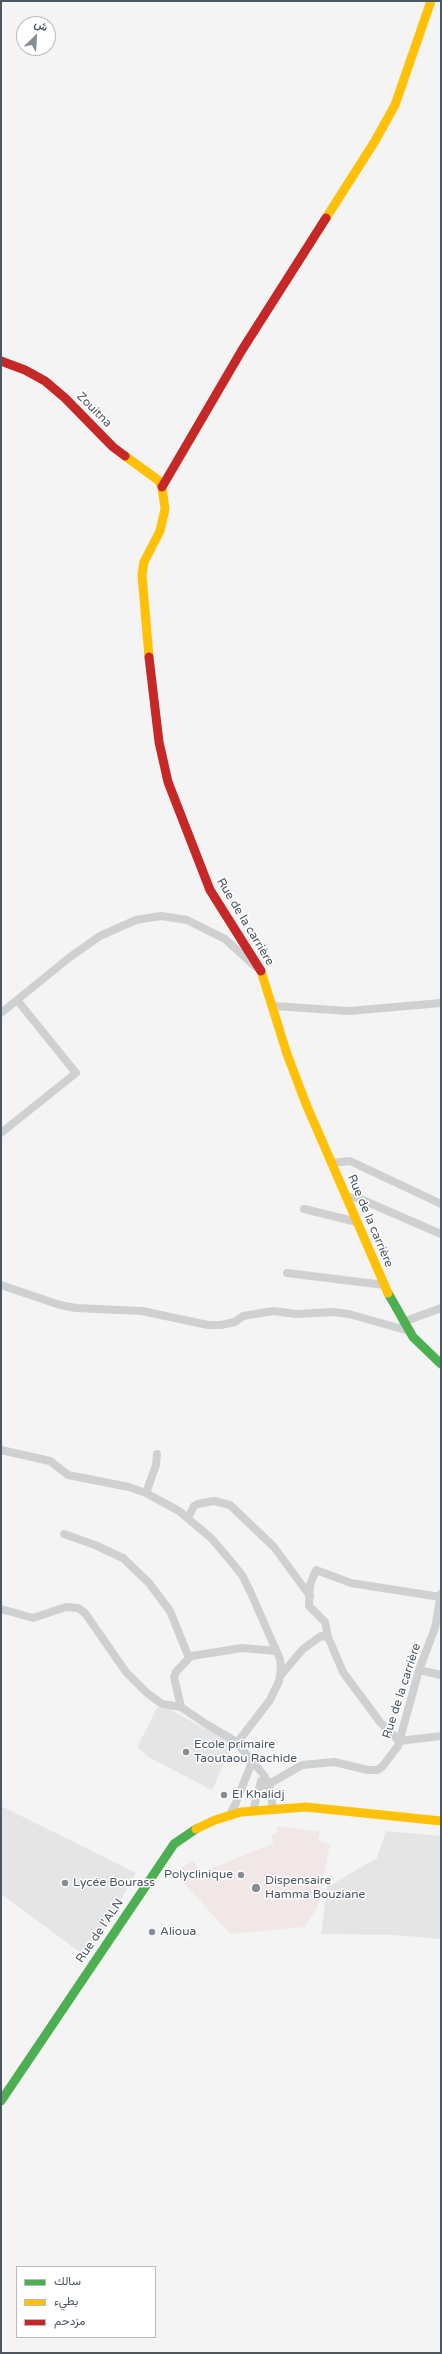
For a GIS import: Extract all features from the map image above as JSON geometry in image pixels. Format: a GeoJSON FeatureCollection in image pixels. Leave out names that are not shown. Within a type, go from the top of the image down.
{"type":"FeatureCollection","features":[{"type":"Feature","properties":{"kind":"street"},"geometry":{"type":"LineString","coordinates":[[162,487],[242,350],[375,140],[395,105],[431,1]]}},
{"type":"Feature","properties":{"kind":"street","name":"Zouitna"},"geometry":{"type":"LineString","coordinates":[[1,361],[25,370],[45,381],[65,398],[113,448],[158,480],[162,487]]}},
{"type":"Feature","properties":{"kind":"street","name":"Rue de la carrière"},"geometry":{"type":"LineString","coordinates":[[162,487],[165,509],[160,531],[144,562],[142,576],[159,742],[179,812],[210,890],[255,958],[263,976],[306,1104],[384,1285],[409,1331],[441,1364]]}},
{"type":"Feature","properties":{"kind":"street"},"geometry":{"type":"LineString","coordinates":[[1,1013],[70,957],[100,936],[136,920],[160,916],[187,920],[218,934],[241,951],[263,976]]}},
{"type":"Feature","properties":{"kind":"street"},"geometry":{"type":"LineString","coordinates":[[1,1133],[76,1073],[18,1000]]}},
{"type":"Feature","properties":{"kind":"street"},"geometry":{"type":"LineString","coordinates":[[273,1006],[349,1012],[441,1004]]}},
{"type":"Feature","properties":{"kind":"street"},"geometry":{"type":"LineString","coordinates":[[332,1163],[350,1161],[441,1204]]}},
{"type":"Feature","properties":{"kind":"street"},"geometry":{"type":"LineString","coordinates":[[347,1197],[358,1198],[441,1234]]}},
{"type":"Feature","properties":{"kind":"street"},"geometry":{"type":"LineString","coordinates":[[304,1209],[357,1222]]}},
{"type":"Feature","properties":{"kind":"street"},"geometry":{"type":"LineString","coordinates":[[287,1273],[384,1285]]}},
{"type":"Feature","properties":{"kind":"street"},"geometry":{"type":"LineString","coordinates":[[1,1285],[76,1308],[142,1311],[208,1325],[221,1325],[235,1322],[243,1316],[273,1311],[296,1314],[333,1312],[349,1314],[409,1331]]}},
{"type":"Feature","properties":{"kind":"street"},"geometry":{"type":"LineString","coordinates":[[403,1322],[441,1308]]}},
{"type":"Feature","properties":{"kind":"street"},"geometry":{"type":"LineString","coordinates":[[1,1450],[50,1461],[68,1475],[129,1487],[146,1493],[164,1501],[188,1518],[211,1538],[242,1575],[280,1660],[281,1675]]}},
{"type":"Feature","properties":{"kind":"street"},"geometry":{"type":"LineString","coordinates":[[146,1493],[156,1465],[156,1454]]}},
{"type":"Feature","properties":{"kind":"street"},"geometry":{"type":"LineString","coordinates":[[188,1518],[194,1506],[198,1504],[214,1501],[230,1505],[274,1547],[311,1596]]}},
{"type":"Feature","properties":{"kind":"street"},"geometry":{"type":"LineString","coordinates":[[64,1534],[108,1550],[123,1558],[138,1572],[170,1611],[189,1658]]}},
{"type":"Feature","properties":{"kind":"street"},"geometry":{"type":"LineString","coordinates":[[441,1596],[351,1583],[316,1570],[310,1585],[311,1596],[309,1606],[325,1622],[328,1636],[343,1672],[380,1722],[399,1741],[441,1736]]}},
{"type":"Feature","properties":{"kind":"street","name":"Rue de la carrière"},"geometry":{"type":"LineString","coordinates":[[269,1784],[302,1765],[334,1762],[368,1770],[376,1770],[382,1767],[399,1741],[419,1670],[438,1629],[441,1596]]}},
{"type":"Feature","properties":{"kind":"street"},"geometry":{"type":"LineString","coordinates":[[1,1609],[33,1618],[56,1608],[78,1608],[86,1613],[126,1672],[147,1693],[162,1704],[181,1707],[237,1743],[263,1774],[269,1784],[273,1809]]}},
{"type":"Feature","properties":{"kind":"street"},"geometry":{"type":"LineString","coordinates":[[237,1743],[270,1700],[281,1675],[303,1649],[321,1636],[328,1636]]}},
{"type":"Feature","properties":{"kind":"street"},"geometry":{"type":"LineString","coordinates":[[181,1707],[174,1677],[176,1672],[192,1656],[242,1648],[276,1651]]}},
{"type":"Feature","properties":{"kind":"street"},"geometry":{"type":"LineString","coordinates":[[419,1670],[441,1676]]}},
{"type":"Feature","properties":{"kind":"street"},"geometry":{"type":"LineString","coordinates":[[229,1816],[236,1805],[252,1762]]}},
{"type":"Feature","properties":{"kind":"street"},"geometry":{"type":"LineString","coordinates":[[253,1811],[263,1774]]}},
{"type":"Feature","properties":{"kind":"street"},"geometry":{"type":"LineString","coordinates":[[260,1786],[269,1784]]}},
{"type":"Feature","properties":{"kind":"street","name":"Rue de l'ALN"},"geometry":{"type":"LineString","coordinates":[[1,2101],[174,1844],[191,1832],[241,1812],[306,1807],[441,1821]]}},
{"type":"Feature","properties":{"kind":"shaded area","name":"Ecole primaire Taoutaou Rachide"},"geometry":{"type":"Polygon","coordinates":[[[157,1708],[169,1709],[233,1744],[212,1790],[148,1757],[137,1747],[157,1708]]]}},
{"type":"Feature","properties":{"kind":"shaded area","name":"Lycée Bourass"},"geometry":{"type":"Polygon","coordinates":[[[1,1806],[136,1873],[99,1939],[80,1952],[1,1894],[1,1806]]]}},
{"type":"Feature","properties":{"kind":"shaded area","name":"Dispensaire Hamma Bouziane"},"geometry":{"type":"Polygon","coordinates":[[[277,1826],[320,1832],[318,1841],[330,1844],[318,1906],[305,1927],[230,1934],[174,1872],[193,1861],[202,1872],[273,1844],[272,1834],[278,1832],[277,1826]]]}},
{"type":"Feature","properties":{"kind":"shaded area"},"geometry":{"type":"Polygon","coordinates":[[[386,1831],[441,1836],[441,1939],[394,1935],[321,1934],[327,1887],[377,1858],[386,1831]]]}},
{"type":"Feature","properties":{"kind":"traffic: fast"},"geometry":{"type":"LineString","coordinates":[[388,1293],[413,1337],[441,1364]]}},
{"type":"Feature","properties":{"kind":"traffic: fast"},"geometry":{"type":"LineString","coordinates":[[1,2101],[174,1844],[196,1829]]}},
{"type":"Feature","properties":{"kind":"traffic: slow"},"geometry":{"type":"LineString","coordinates":[[326,218],[375,141],[395,105],[431,1]]}},
{"type":"Feature","properties":{"kind":"traffic: slow"},"geometry":{"type":"LineString","coordinates":[[125,456],[158,480],[162,487],[165,509],[160,531],[144,562],[142,575],[149,657]]}},
{"type":"Feature","properties":{"kind":"traffic: slow"},"geometry":{"type":"LineString","coordinates":[[261,971],[287,1054],[306,1104],[388,1293]]}},
{"type":"Feature","properties":{"kind":"traffic: slow"},"geometry":{"type":"LineString","coordinates":[[196,1829],[215,1820],[241,1812],[306,1807],[441,1821]]}},
{"type":"Feature","properties":{"kind":"traffic: jam"},"geometry":{"type":"LineString","coordinates":[[162,487],[242,350],[326,218]]}},
{"type":"Feature","properties":{"kind":"traffic: jam"},"geometry":{"type":"LineString","coordinates":[[1,361],[25,370],[45,381],[65,398],[113,447],[125,456]]}},
{"type":"Feature","properties":{"kind":"traffic: jam"},"geometry":{"type":"LineString","coordinates":[[149,657],[159,742],[168,782],[210,890],[261,971]]}},
{"type":"Feature","properties":{"kind":"place","name":"Ecole primaire Taoutaou Rachide"},"geometry":{"type":"Point","coordinates":[186,1752]}},
{"type":"Feature","properties":{"kind":"place","name":"El Khalidj"},"geometry":{"type":"Point","coordinates":[224,1795]}},
{"type":"Feature","properties":{"kind":"place","name":"Polyclinique"},"geometry":{"type":"Point","coordinates":[241,1875]}},
{"type":"Feature","properties":{"kind":"place","name":"Lycée Bourass"},"geometry":{"type":"Point","coordinates":[65,1883]}},
{"type":"Feature","properties":{"kind":"place","name":"Dispensaire Hamma Bouziane"},"geometry":{"type":"Point","coordinates":[256,1888]}},
{"type":"Feature","properties":{"kind":"place","name":"Alioua"},"geometry":{"type":"Point","coordinates":[152,1932]}}]}
